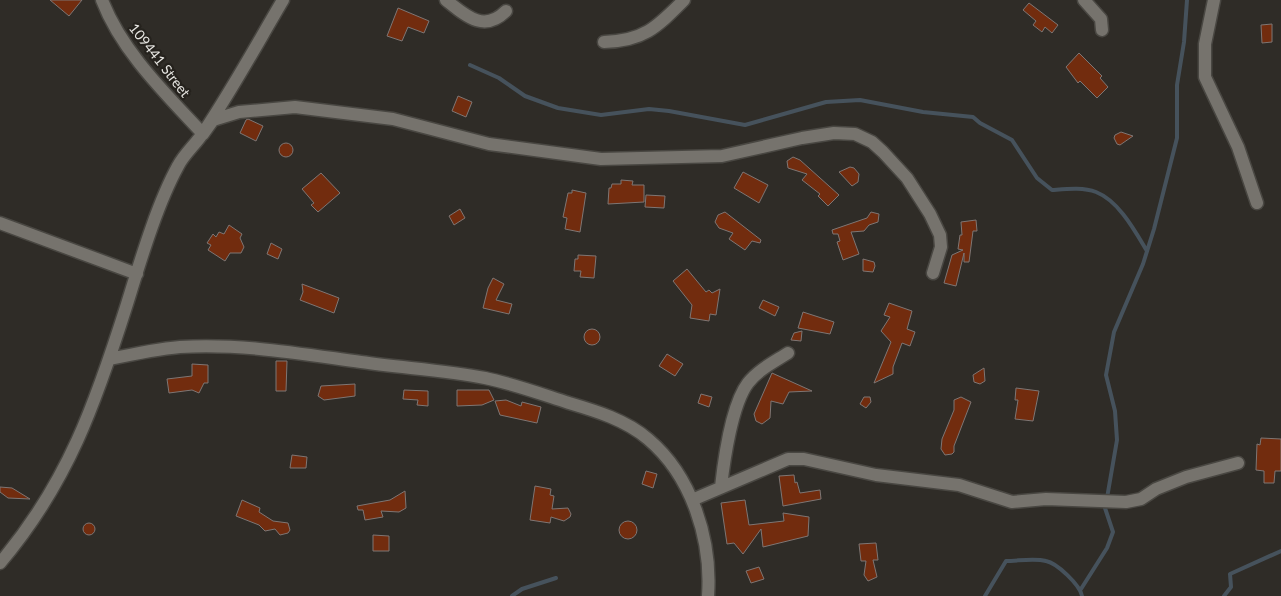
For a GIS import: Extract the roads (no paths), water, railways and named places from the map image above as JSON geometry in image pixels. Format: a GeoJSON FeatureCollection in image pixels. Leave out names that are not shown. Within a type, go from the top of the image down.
{"type":"FeatureCollection","features":[{"type":"Feature","properties":{"kind":"street","name":"109441 Street"},"geometry":{"type":"LineString","coordinates":[[102,0],[130,49],[157,84],[203,134]]}},
{"type":"Feature","properties":{"kind":"street"},"geometry":{"type":"LineString","coordinates":[[203,134],[283,0]]}},
{"type":"Feature","properties":{"kind":"street"},"geometry":{"type":"LineString","coordinates":[[446,0],[482,22],[490,23],[497,20],[506,11]]}},
{"type":"Feature","properties":{"kind":"street"},"geometry":{"type":"LineString","coordinates":[[604,42],[625,42],[642,36],[660,24],[684,0]]}},
{"type":"Feature","properties":{"kind":"street"},"geometry":{"type":"LineString","coordinates":[[1084,0],[1101,19],[1102,30]]}},
{"type":"Feature","properties":{"kind":"street"},"geometry":{"type":"LineString","coordinates":[[1214,0],[1204,44],[1206,77],[1238,147],[1257,202]]}},
{"type":"Feature","properties":{"kind":"street"},"geometry":{"type":"LineString","coordinates":[[0,563],[22,537],[52,493],[91,412],[110,359],[136,274],[178,165],[213,120],[239,112],[295,107],[393,119],[488,144],[601,159],[722,156],[802,138],[834,133],[854,134],[872,142],[883,152],[906,178],[930,214],[940,235],[941,247],[933,273]]}},
{"type":"Feature","properties":{"kind":"street"},"geometry":{"type":"LineString","coordinates":[[0,223],[136,274]]}},
{"type":"Feature","properties":{"kind":"street"},"geometry":{"type":"LineString","coordinates":[[110,359],[180,347],[236,348],[293,353],[485,378],[581,407],[632,428],[664,454],[692,500],[705,547],[707,594]]}},
{"type":"Feature","properties":{"kind":"street"},"geometry":{"type":"LineString","coordinates":[[721,486],[727,448],[744,389],[762,370],[788,353]]}},
{"type":"Feature","properties":{"kind":"street"},"geometry":{"type":"LineString","coordinates":[[692,500],[788,458],[876,475],[959,485],[1012,502],[1046,499],[1126,502],[1141,499],[1156,489],[1186,477],[1238,463]]}},
{"type":"Feature","properties":{"kind":"waterway"},"geometry":{"type":"LineString","coordinates":[[1107,498],[1117,440],[1115,411],[1106,375],[1114,332],[1143,264],[1154,229],[1177,138],[1177,85],[1184,42],[1187,0]]}},
{"type":"Feature","properties":{"kind":"waterway"},"geometry":{"type":"LineString","coordinates":[[470,65],[499,78],[525,96],[558,108],[601,115],[649,109],[745,125],[826,102],[860,100],[923,112],[973,117],[980,123],[1012,140],[1037,178],[1052,190],[1086,189],[1096,192],[1112,202],[1126,217],[1147,251]]}},
{"type":"Feature","properties":{"kind":"waterway"},"geometry":{"type":"LineString","coordinates":[[1081,589],[1107,548],[1113,532],[1105,508]]}},
{"type":"Feature","properties":{"kind":"waterway"},"geometry":{"type":"LineString","coordinates":[[1224,596],[1231,587],[1230,574],[1281,551]]}},
{"type":"Feature","properties":{"kind":"waterway"},"geometry":{"type":"LineString","coordinates":[[985,596],[1006,561],[1031,560],[1046,561],[1062,570],[1077,586],[1082,596]]}},
{"type":"Feature","properties":{"kind":"waterway"},"geometry":{"type":"LineString","coordinates":[[512,596],[522,589],[556,578]]}}]}
